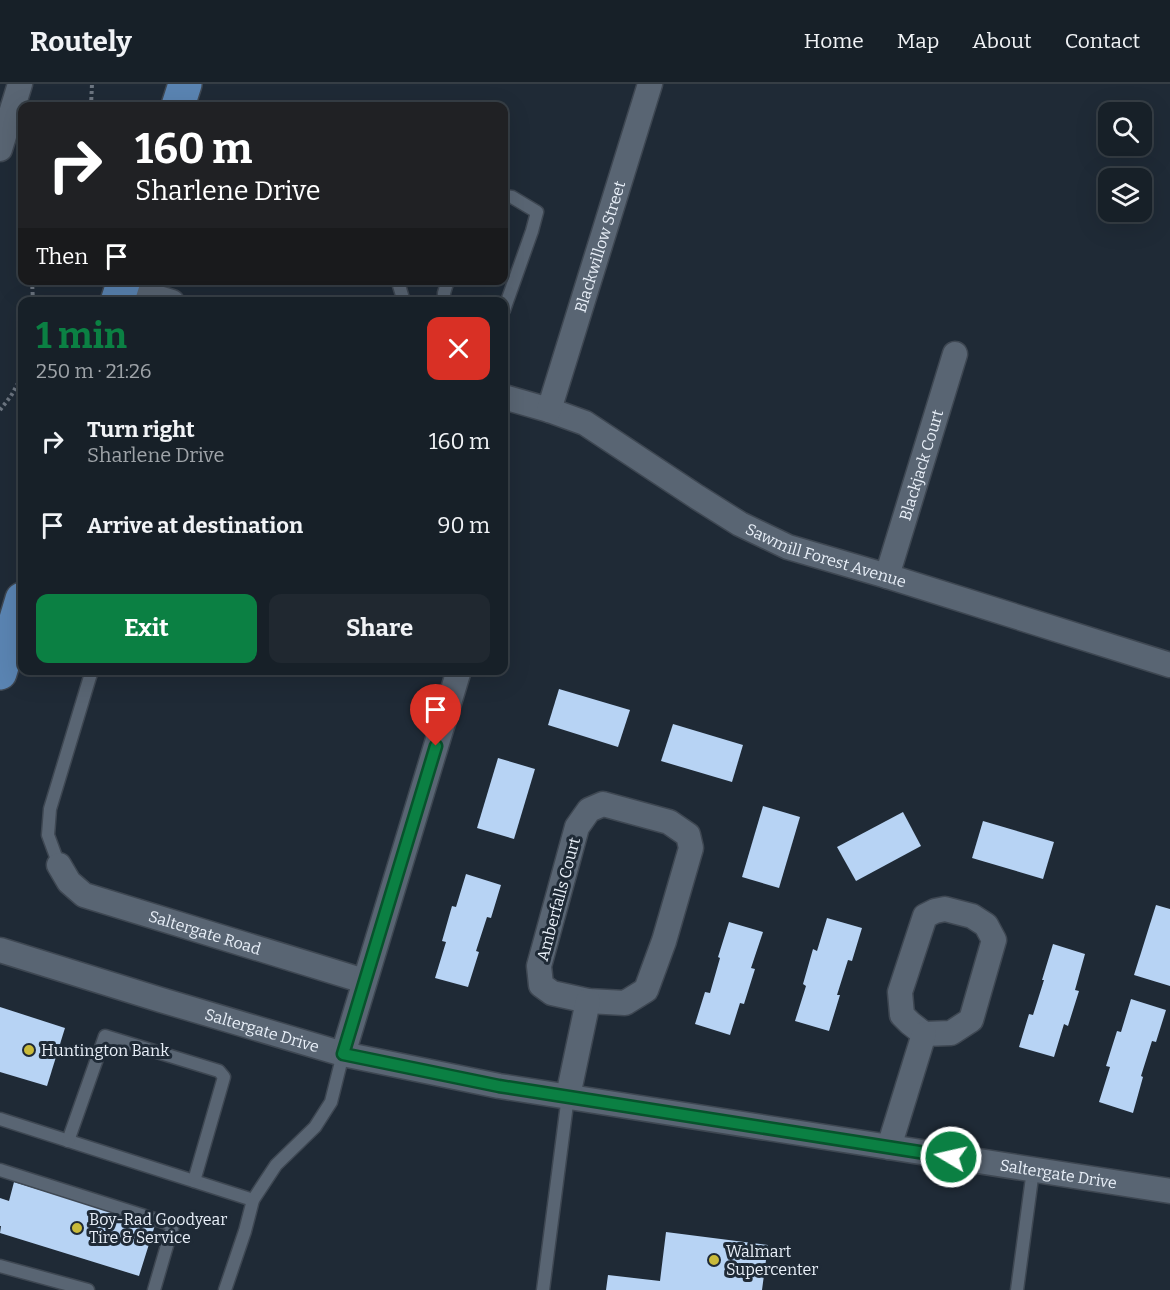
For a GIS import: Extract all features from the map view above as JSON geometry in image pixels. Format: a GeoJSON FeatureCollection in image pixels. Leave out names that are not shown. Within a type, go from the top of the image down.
{"type":"FeatureCollection","features":[{"type":"Feature","properties":{"kind":"main road"},"geometry":{"type":"LineString","coordinates":[[179,102],[185,84]]}},
{"type":"Feature","properties":{"kind":"main road"},"geometry":{"type":"LineString","coordinates":[[0,673],[18,612]]}},
{"type":"Feature","properties":{"kind":"street"},"geometry":{"type":"LineString","coordinates":[[0,149],[4,122],[20,84]]}},
{"type":"Feature","properties":{"kind":"street","name":"Blackwillow Street"},"geometry":{"type":"LineString","coordinates":[[549,410],[650,84]]}},
{"type":"Feature","properties":{"kind":"street"},"geometry":{"type":"LineString","coordinates":[[121,290],[150,297]]}},
{"type":"Feature","properties":{"kind":"street","name":"Blackjack Court"},"geometry":{"type":"LineString","coordinates":[[887,576],[954,354]]}},
{"type":"Feature","properties":{"kind":"street","name":"Sawmill Forest Avenue"},"geometry":{"type":"LineString","coordinates":[[508,398],[585,423],[740,524],[788,547],[1170,665]]}},
{"type":"Feature","properties":{"kind":"street"},"geometry":{"type":"LineString","coordinates":[[343,1054],[457,675]]}},
{"type":"Feature","properties":{"kind":"street","name":"Amberfalls Court"},"geometry":{"type":"LineString","coordinates":[[603,804],[669,822],[688,835],[691,848],[664,941],[646,990],[625,1003],[588,1001],[552,993],[541,985],[538,966],[578,827],[589,810],[603,804]]}},
{"type":"Feature","properties":{"kind":"street","name":"Saltergate Road"},"geometry":{"type":"LineString","coordinates":[[60,865],[69,882],[84,895],[364,981]]}},
{"type":"Feature","properties":{"kind":"street"},"geometry":{"type":"LineString","coordinates":[[945,909],[972,916],[986,925],[994,940],[971,1020],[951,1033],[924,1034],[902,1015],[900,992],[925,916],[945,909]]}},
{"type":"Feature","properties":{"kind":"street","name":"Saltergate Drive"},"geometry":{"type":"LineString","coordinates":[[0,950],[343,1054],[499,1086],[1170,1191]]}},
{"type":"Feature","properties":{"kind":"street"},"geometry":{"type":"LineString","coordinates":[[568,1096],[588,1001]]}},
{"type":"Feature","properties":{"kind":"street"},"geometry":{"type":"LineString","coordinates":[[889,1147],[924,1034]]}},
{"type":"Feature","properties":{"kind":"lane"},"geometry":{"type":"LineString","coordinates":[[508,196],[537,212],[508,299]]}},
{"type":"Feature","properties":{"kind":"lane"},"geometry":{"type":"LineString","coordinates":[[60,865],[48,835],[50,809],[90,675]]}},
{"type":"Feature","properties":{"kind":"lane"},"geometry":{"type":"LineString","coordinates":[[68,1141],[105,1036],[219,1071],[224,1077],[195,1181]]}},
{"type":"Feature","properties":{"kind":"lane"},"geometry":{"type":"LineString","coordinates":[[225,1290],[253,1200],[276,1165],[315,1127],[331,1102],[343,1054]]}},
{"type":"Feature","properties":{"kind":"lane"},"geometry":{"type":"LineString","coordinates":[[543,1290],[568,1096]]}},
{"type":"Feature","properties":{"kind":"lane"},"geometry":{"type":"LineString","coordinates":[[0,1119],[253,1200]]}},
{"type":"Feature","properties":{"kind":"lane"},"geometry":{"type":"LineString","coordinates":[[0,1170],[173,1226],[154,1290]]}},
{"type":"Feature","properties":{"kind":"lane"},"geometry":{"type":"LineString","coordinates":[[1017,1290],[1033,1170]]}},
{"type":"Feature","properties":{"kind":"lane"},"geometry":{"type":"LineString","coordinates":[[0,1266],[82,1289]]}},
{"type":"Feature","properties":{"kind":"path"},"geometry":{"type":"LineString","coordinates":[[91,102],[92,84]]}},
{"type":"Feature","properties":{"kind":"path"},"geometry":{"type":"LineString","coordinates":[[0,410],[18,383]]}},
{"type":"Feature","properties":{"kind":"building"},"geometry":{"type":"Polygon","coordinates":[[[559,689],[630,710],[618,747],[548,725],[559,689]]]}},
{"type":"Feature","properties":{"kind":"building"},"geometry":{"type":"Polygon","coordinates":[[[673,724],[743,745],[732,782],[661,761],[673,724]]]}},
{"type":"Feature","properties":{"kind":"building"},"geometry":{"type":"Polygon","coordinates":[[[498,758],[535,769],[514,839],[477,828],[498,758]]]}},
{"type":"Feature","properties":{"kind":"building"},"geometry":{"type":"Polygon","coordinates":[[[763,806],[800,817],[779,888],[742,877],[763,806]]]}},
{"type":"Feature","properties":{"kind":"building"},"geometry":{"type":"Polygon","coordinates":[[[903,812],[921,846],[856,881],[837,847],[903,812]]]}},
{"type":"Feature","properties":{"kind":"building"},"geometry":{"type":"Polygon","coordinates":[[[983,821],[1054,842],[1043,879],[972,858],[983,821]]]}},
{"type":"Feature","properties":{"kind":"building"},"geometry":{"type":"Polygon","coordinates":[[[466,874],[501,885],[491,918],[487,917],[476,951],[479,952],[468,987],[435,978],[446,942],[442,941],[452,906],[456,907],[466,874]]]}},
{"type":"Feature","properties":{"kind":"building"},"geometry":{"type":"Polygon","coordinates":[[[1156,905],[1170,909],[1170,986],[1134,975],[1156,905]]]}},
{"type":"Feature","properties":{"kind":"building"},"geometry":{"type":"Polygon","coordinates":[[[827,918],[862,928],[852,961],[848,960],[829,1031],[795,1021],[806,986],[803,984],[813,949],[817,951],[827,918]]]}},
{"type":"Feature","properties":{"kind":"building"},"geometry":{"type":"Polygon","coordinates":[[[729,922],[763,932],[751,968],[755,969],[744,1004],[740,1003],[730,1035],[695,1024],[705,992],[710,993],[729,922]]]}},
{"type":"Feature","properties":{"kind":"building"},"geometry":{"type":"Polygon","coordinates":[[[1053,944],[1085,954],[1075,990],[1079,991],[1068,1026],[1064,1024],[1054,1057],[1019,1047],[1029,1014],[1033,1015],[1053,944]]]}},
{"type":"Feature","properties":{"kind":"building"},"geometry":{"type":"Polygon","coordinates":[[[1131,999],[1166,1010],[1156,1042],[1152,1041],[1133,1113],[1099,1102],[1110,1067],[1106,1066],[1117,1031],[1121,1032],[1131,999]]]}},
{"type":"Feature","properties":{"kind":"building","name":"Huntington Bank"},"geometry":{"type":"Polygon","coordinates":[[[0,1007],[65,1028],[47,1086],[0,1072],[0,1007]]]}},
{"type":"Feature","properties":{"kind":"building","name":"Boy-Rad Goodyear Tire & Service"},"geometry":{"type":"Polygon","coordinates":[[[14,1182],[155,1225],[139,1276],[0,1233],[0,1198],[9,1201],[14,1182]]]}},
{"type":"Feature","properties":{"kind":"building","name":"Walmart Supercenter"},"geometry":{"type":"Polygon","coordinates":[[[666,1232],[768,1245],[762,1290],[606,1290],[608,1275],[660,1281],[666,1232]]]}},
{"type":"Feature","properties":{"kind":"place","name":"Huntington Bank"},"geometry":{"type":"Point","coordinates":[29,1050]}},
{"type":"Feature","properties":{"kind":"place","name":"Boy-Rad Goodyear Tire & Service"},"geometry":{"type":"Point","coordinates":[77,1228]}},
{"type":"Feature","properties":{"kind":"place","name":"Walmart Supercenter"},"geometry":{"type":"Point","coordinates":[714,1260]}},
{"type":"Feature","properties":{"kind":"route"},"geometry":{"type":"LineString","coordinates":[[436,746],[343,1054],[499,1086],[951,1157]]}}]}
